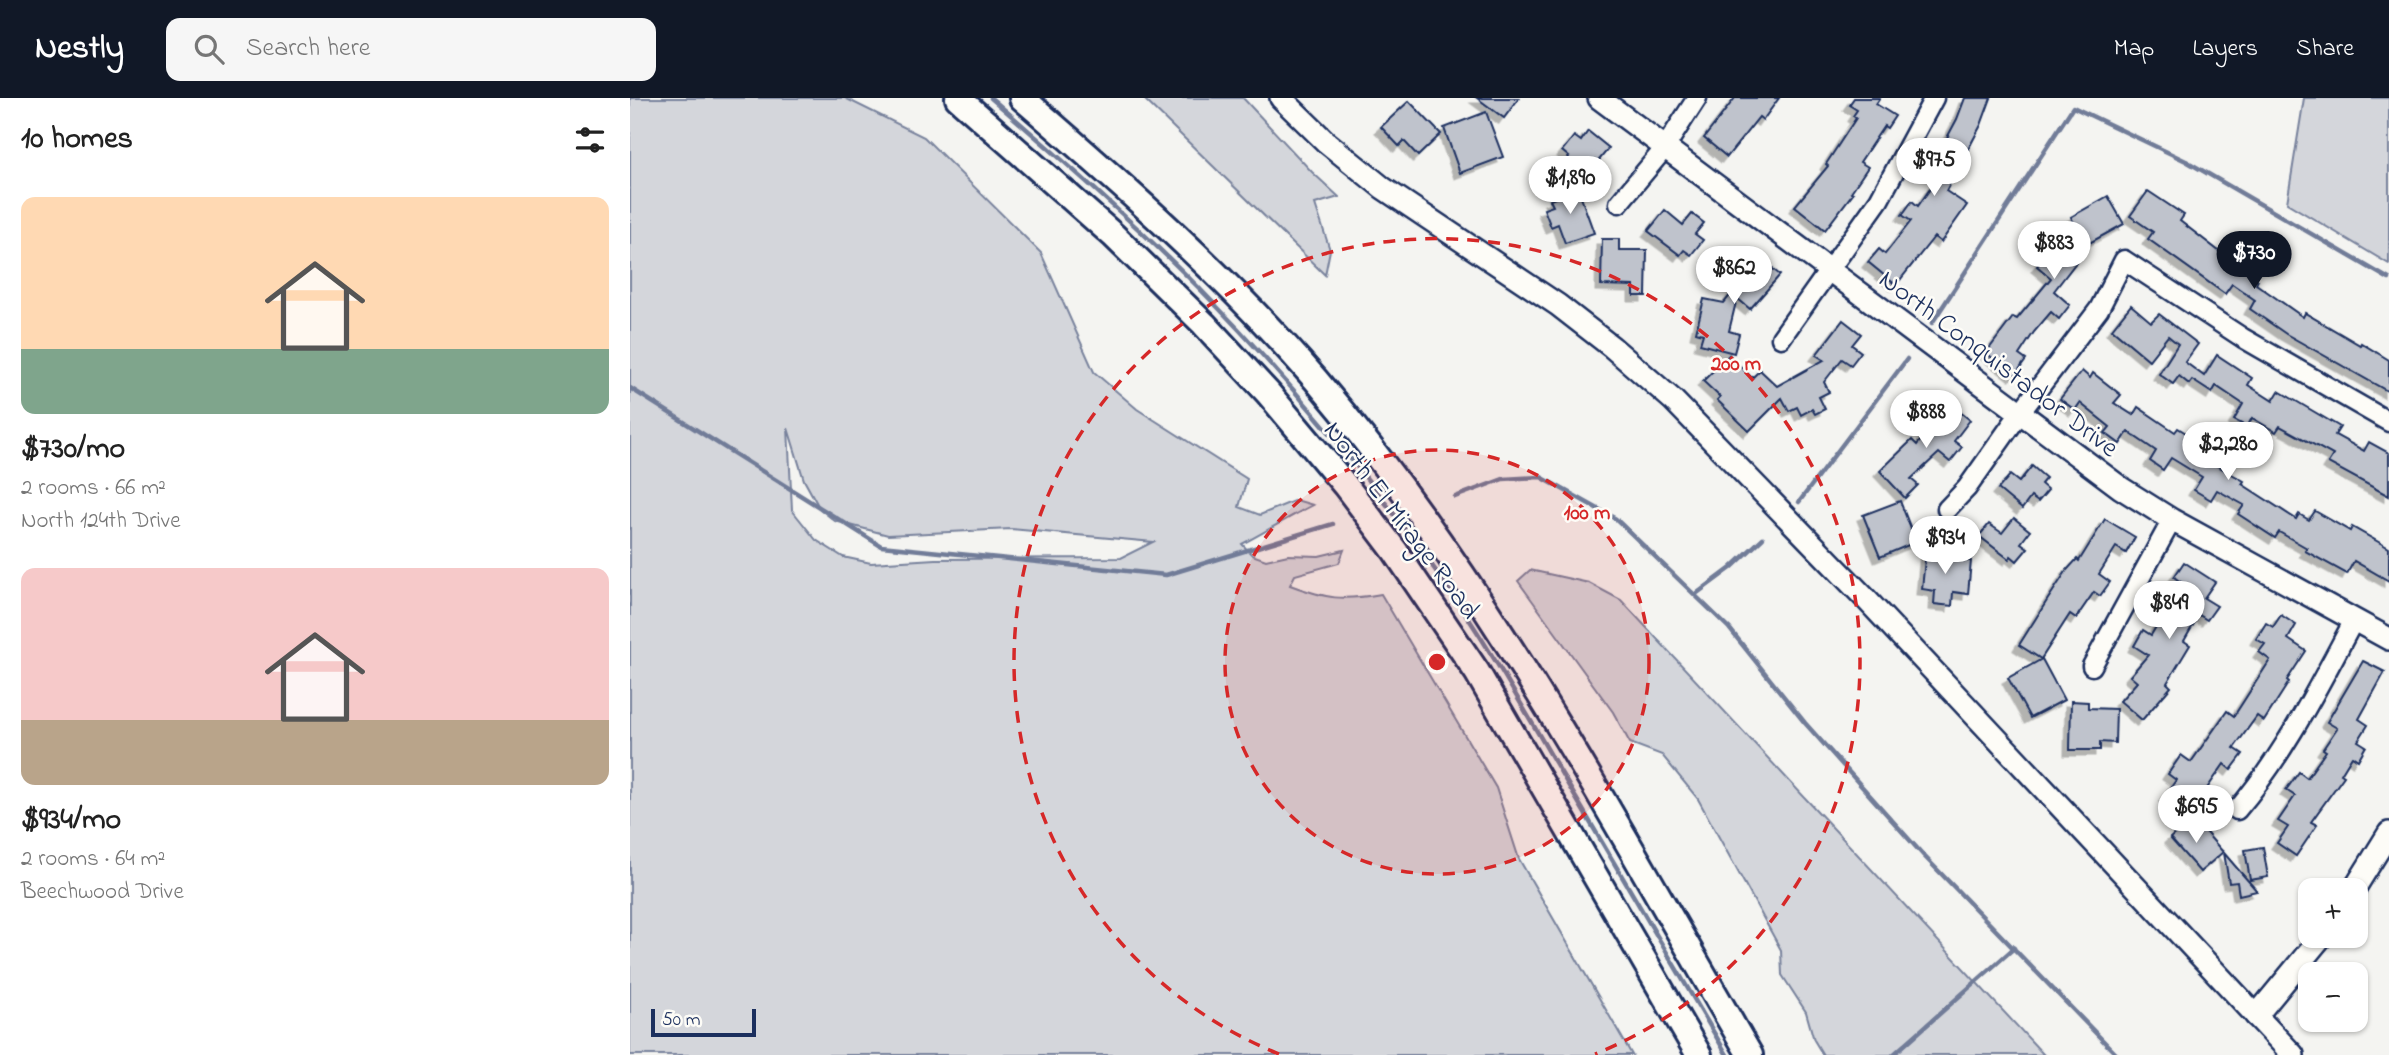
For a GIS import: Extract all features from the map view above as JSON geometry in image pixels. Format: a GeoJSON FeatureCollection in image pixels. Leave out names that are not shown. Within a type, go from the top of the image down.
{"type":"FeatureCollection","features":[{"type":"Feature","properties":{"kind":"main road","name":"North El Mirage Road"},"geometry":{"type":"LineString","coordinates":[[958,98],[1112,235],[1204,324],[1268,393],[1345,485],[1417,582],[1477,672],[1699,1055]]}},
{"type":"Feature","properties":{"kind":"main road","name":"North El Mirage Road"},"geometry":{"type":"LineString","coordinates":[[1022,98],[1196,253],[1316,380],[1394,479],[1451,556],[1536,688],[1750,1055]]}},
{"type":"Feature","properties":{"kind":"street"},"geometry":{"type":"LineString","coordinates":[[1281,98],[1325,141],[1383,187],[1558,306],[1612,347],[1673,400],[1796,524],[2293,1055]]}},
{"type":"Feature","properties":{"kind":"street","name":"North Conquistador Drive"},"geometry":{"type":"LineString","coordinates":[[1599,98],[2121,488],[2172,520],[2389,639]]}},
{"type":"Feature","properties":{"kind":"street"},"geometry":{"type":"LineString","coordinates":[[1619,203],[1664,149],[1698,98]]}},
{"type":"Feature","properties":{"kind":"street"},"geometry":{"type":"LineString","coordinates":[[1781,338],[1879,200],[1934,98]]}},
{"type":"Feature","properties":{"kind":"street"},"geometry":{"type":"LineString","coordinates":[[1947,509],[1967,488],[2099,309],[2124,260],[2243,338],[2389,422]]}},
{"type":"Feature","properties":{"kind":"street"},"geometry":{"type":"LineString","coordinates":[[2092,666],[2172,520]]}},
{"type":"Feature","properties":{"kind":"street"},"geometry":{"type":"LineString","coordinates":[[2237,810],[2290,735],[2354,620]]}},
{"type":"Feature","properties":{"kind":"street"},"geometry":{"type":"LineString","coordinates":[[2361,878],[2389,833]]}},
{"type":"Feature","properties":{"kind":"street"},"geometry":{"type":"LineString","coordinates":[[2256,1016],[2312,948]]}},
{"type":"Feature","properties":{"kind":"shaded area"},"geometry":{"type":"Polygon","coordinates":[[[630,98],[845,98],[924,137],[1041,253],[1094,372],[1137,409],[1247,479],[1239,507],[1260,515],[1296,500],[1313,505],[1242,544],[1252,555],[1266,560],[1288,555],[1319,556],[1344,550],[1339,563],[1295,575],[1290,585],[1335,597],[1355,598],[1381,594],[1496,788],[1519,859],[1632,1055],[630,1055],[630,98]],[[788,428],[792,510],[816,540],[843,557],[871,563],[935,559],[1121,558],[1153,542],[1011,529],[888,535],[835,521],[820,509],[804,480],[788,428]]]}},
{"type":"Feature","properties":{"kind":"shaded area"},"geometry":{"type":"Polygon","coordinates":[[[1143,98],[1243,98],[1339,197],[1315,204],[1330,250],[1325,275],[1143,98]]]}},
{"type":"Feature","properties":{"kind":"shaded area"},"geometry":{"type":"Polygon","coordinates":[[[2304,98],[2389,98],[2389,264],[2287,203],[2304,98]]]}},
{"type":"Feature","properties":{"kind":"shaded area"},"geometry":{"type":"Polygon","coordinates":[[[1530,570],[1589,583],[1621,600],[2044,1055],[1823,1055],[1814,1040],[1806,1012],[1782,975],[1781,950],[1698,799],[1662,755],[1630,743],[1613,712],[1518,581],[1530,570]]]}},
{"type":"Feature","properties":{"kind":"building"},"geometry":{"type":"Polygon","coordinates":[[[1477,98],[1519,98],[1504,118],[1477,98]]]}},
{"type":"Feature","properties":{"kind":"building"},"geometry":{"type":"Polygon","coordinates":[[[1735,98],[1779,98],[1763,120],[1759,117],[1727,157],[1704,138],[1735,98]]]}},
{"type":"Feature","properties":{"kind":"building"},"geometry":{"type":"Polygon","coordinates":[[[1854,98],[1880,98],[1876,104],[1895,116],[1887,128],[1884,126],[1860,162],[1868,167],[1851,192],[1853,193],[1825,230],[1795,206],[1828,166],[1826,164],[1856,118],[1853,116],[1857,110],[1849,105],[1854,98]]]}},
{"type":"Feature","properties":{"kind":"building"},"geometry":{"type":"Polygon","coordinates":[[[1965,98],[1991,98],[1981,125],[1946,191],[1967,205],[1941,242],[1934,237],[1896,285],[1868,262],[1879,249],[1885,254],[1911,221],[1902,215],[1912,201],[1918,206],[1944,169],[1933,164],[1965,98]]]}},
{"type":"Feature","properties":{"kind":"building"},"geometry":{"type":"Polygon","coordinates":[[[1409,101],[1441,134],[1418,156],[1404,141],[1399,146],[1381,127],[1409,101]]]}},
{"type":"Feature","properties":{"kind":"building"},"geometry":{"type":"Polygon","coordinates":[[[1486,112],[1503,157],[1460,173],[1444,128],[1486,112]]]}},
{"type":"Feature","properties":{"kind":"building"},"geometry":{"type":"Polygon","coordinates":[[[1588,131],[1609,148],[1583,180],[1563,165],[1569,157],[1562,151],[1574,136],[1581,141],[1588,131]]]}},
{"type":"Feature","properties":{"kind":"building"},"geometry":{"type":"Polygon","coordinates":[[[1578,189],[1594,233],[1565,243],[1558,224],[1551,227],[1544,209],[1553,206],[1550,200],[1578,189]]]}},
{"type":"Feature","properties":{"kind":"building"},"geometry":{"type":"Polygon","coordinates":[[[2148,191],[2184,215],[2180,221],[2228,258],[2231,254],[2255,271],[2252,276],[2258,280],[2256,284],[2303,317],[2305,313],[2389,360],[2389,392],[2286,334],[2250,309],[2255,300],[2232,284],[2225,294],[2148,239],[2153,232],[2130,216],[2148,191]]]}},
{"type":"Feature","properties":{"kind":"building"},"geometry":{"type":"Polygon","coordinates":[[[2108,196],[2124,224],[2080,248],[2084,252],[2054,291],[2070,305],[2059,319],[2051,312],[2034,332],[2019,355],[2026,360],[2015,375],[1986,353],[2013,317],[2017,319],[2051,278],[2037,266],[2073,221],[2071,217],[2108,196]]]}},
{"type":"Feature","properties":{"kind":"building"},"geometry":{"type":"Polygon","coordinates":[[[1665,210],[1683,225],[1692,214],[1704,223],[1695,234],[1703,240],[1691,255],[1684,250],[1680,255],[1648,231],[1665,210]]]}},
{"type":"Feature","properties":{"kind":"building"},"geometry":{"type":"Polygon","coordinates":[[[1602,239],[1619,239],[1619,250],[1647,250],[1646,296],[1634,296],[1634,286],[1601,285],[1602,239]]]}},
{"type":"Feature","properties":{"kind":"building"},"geometry":{"type":"Polygon","coordinates":[[[1761,259],[1780,275],[1750,309],[1737,298],[1729,331],[1739,334],[1734,353],[1700,344],[1703,334],[1696,332],[1704,299],[1724,303],[1741,282],[1732,275],[1743,262],[1751,270],[1761,259]]]}},
{"type":"Feature","properties":{"kind":"building"},"geometry":{"type":"Polygon","coordinates":[[[2131,305],[2151,322],[2159,314],[2198,344],[2185,362],[2204,376],[2217,355],[2252,378],[2248,385],[2273,401],[2279,391],[2340,427],[2335,435],[2364,451],[2369,442],[2389,453],[2389,496],[2328,463],[2333,455],[2280,426],[2276,432],[2252,418],[2247,427],[2234,420],[2243,404],[2216,386],[2212,393],[2192,380],[2189,384],[2179,376],[2173,384],[2159,374],[2178,344],[2168,336],[2149,360],[2112,329],[2131,305]]]}},
{"type":"Feature","properties":{"kind":"building"},"geometry":{"type":"Polygon","coordinates":[[[1843,320],[1861,334],[1852,345],[1861,352],[1851,365],[1842,359],[1824,382],[1829,392],[1819,397],[1825,409],[1815,414],[1812,409],[1801,415],[1797,407],[1789,411],[1782,398],[1749,431],[1717,400],[1720,397],[1703,381],[1729,355],[1752,378],[1760,370],[1777,386],[1824,360],[1816,355],[1843,320]]]}},
{"type":"Feature","properties":{"kind":"building"},"geometry":{"type":"Polygon","coordinates":[[[2082,371],[2090,378],[2093,373],[2121,395],[2114,403],[2133,415],[2138,407],[2175,432],[2178,428],[2207,446],[2200,456],[2244,481],[2242,484],[2296,519],[2299,514],[2309,520],[2315,511],[2350,531],[2352,527],[2389,548],[2389,581],[2354,561],[2347,574],[2305,551],[2307,548],[2279,532],[2275,538],[2238,514],[2244,505],[2217,490],[2211,500],[2194,490],[2202,477],[2171,458],[2163,470],[2150,461],[2156,451],[2128,432],[2120,444],[2105,433],[2110,427],[2080,403],[2075,410],[2060,399],[2082,371]]]}},
{"type":"Feature","properties":{"kind":"building"},"geometry":{"type":"Polygon","coordinates":[[[1949,403],[1970,420],[1954,441],[1962,447],[1950,462],[1939,453],[1911,479],[1918,485],[1905,498],[1880,471],[1912,440],[1917,445],[1949,403]]]}},
{"type":"Feature","properties":{"kind":"building"},"geometry":{"type":"Polygon","coordinates":[[[2032,466],[2046,478],[2041,484],[2048,490],[2038,502],[2031,497],[2022,509],[1998,489],[2010,475],[2019,482],[2032,466]]]}},
{"type":"Feature","properties":{"kind":"building"},"geometry":{"type":"Polygon","coordinates":[[[1900,501],[1916,542],[1880,557],[1863,515],[1900,501]]]}},
{"type":"Feature","properties":{"kind":"building"},"geometry":{"type":"Polygon","coordinates":[[[2014,518],[2030,531],[2021,543],[2028,548],[2017,561],[2011,556],[2009,559],[1979,536],[1989,524],[2002,533],[2014,518]]]}},
{"type":"Feature","properties":{"kind":"building"},"geometry":{"type":"Polygon","coordinates":[[[2105,519],[2135,537],[2126,553],[2116,547],[2099,574],[2110,582],[2100,596],[2094,592],[2076,618],[2070,614],[2041,659],[2019,645],[2067,570],[2077,559],[2079,561],[2105,519]]]}},
{"type":"Feature","properties":{"kind":"building"},"geometry":{"type":"Polygon","coordinates":[[[1926,549],[1945,551],[1944,558],[1971,561],[1968,594],[1953,592],[1952,606],[1934,604],[1935,591],[1922,589],[1926,549]]]}},
{"type":"Feature","properties":{"kind":"building"},"geometry":{"type":"Polygon","coordinates":[[[2184,562],[2215,582],[2204,598],[2217,606],[2207,620],[2199,615],[2184,641],[2190,645],[2167,683],[2171,687],[2142,720],[2120,701],[2137,682],[2130,676],[2148,655],[2134,646],[2143,630],[2151,635],[2169,605],[2182,583],[2174,577],[2184,562]]]}},
{"type":"Feature","properties":{"kind":"building"},"geometry":{"type":"Polygon","coordinates":[[[2281,615],[2296,625],[2288,639],[2306,651],[2264,721],[2257,716],[2234,748],[2243,754],[2231,770],[2224,764],[2190,813],[2165,796],[2176,780],[2168,774],[2181,755],[2191,762],[2227,711],[2234,716],[2270,660],[2259,652],[2265,644],[2256,639],[2266,623],[2273,627],[2281,615]]]}},
{"type":"Feature","properties":{"kind":"building"},"geometry":{"type":"Polygon","coordinates":[[[2042,659],[2064,700],[2030,718],[2008,678],[2042,659]]]}},
{"type":"Feature","properties":{"kind":"building"},"geometry":{"type":"Polygon","coordinates":[[[2363,661],[2385,672],[2359,719],[2368,725],[2358,741],[2366,746],[2358,760],[2352,756],[2341,774],[2344,776],[2311,822],[2317,825],[2296,856],[2277,843],[2288,827],[2278,821],[2295,796],[2286,790],[2299,772],[2307,778],[2326,751],[2323,749],[2337,728],[2327,722],[2363,661]]]}},
{"type":"Feature","properties":{"kind":"building"},"geometry":{"type":"Polygon","coordinates":[[[2071,701],[2088,702],[2088,708],[2116,709],[2115,743],[2100,742],[2100,750],[2070,750],[2071,701]]]}},
{"type":"Feature","properties":{"kind":"building"},"geometry":{"type":"Polygon","coordinates":[[[2193,818],[2223,852],[2200,872],[2170,838],[2193,818]]]}},
{"type":"Feature","properties":{"kind":"building"},"geometry":{"type":"Polygon","coordinates":[[[2263,847],[2268,877],[2250,880],[2245,850],[2263,847]]]}},
{"type":"Feature","properties":{"kind":"building"},"geometry":{"type":"Polygon","coordinates":[[[2224,853],[2257,891],[2239,895],[2237,882],[2229,883],[2224,853]]]}},
{"type":"Feature","properties":{"kind":"waterway"},"geometry":{"type":"LineString","coordinates":[[991,98],[1122,214],[1198,287],[1295,391],[1385,502],[1458,602],[1489,651],[1727,1055]]}},
{"type":"Feature","properties":{"kind":"waterway"},"geometry":{"type":"LineString","coordinates":[[1932,323],[2073,107],[2186,161],[2389,279]]}},
{"type":"Feature","properties":{"kind":"waterway"},"geometry":{"type":"LineString","coordinates":[[1799,502],[1907,359]]}},
{"type":"Feature","properties":{"kind":"waterway"},"geometry":{"type":"LineString","coordinates":[[630,388],[881,546],[1166,575],[1333,524]]}},
{"type":"Feature","properties":{"kind":"waterway"},"geometry":{"type":"LineString","coordinates":[[1455,497],[1503,479],[1541,477],[1616,519],[1729,628],[1805,723],[1924,856],[2117,1055]]}},
{"type":"Feature","properties":{"kind":"waterway"},"geometry":{"type":"LineString","coordinates":[[1696,594],[1731,568],[1763,538]]}},
{"type":"Feature","properties":{"kind":"waterway"},"geometry":{"type":"LineString","coordinates":[[1893,1055],[2014,948]]}}]}
